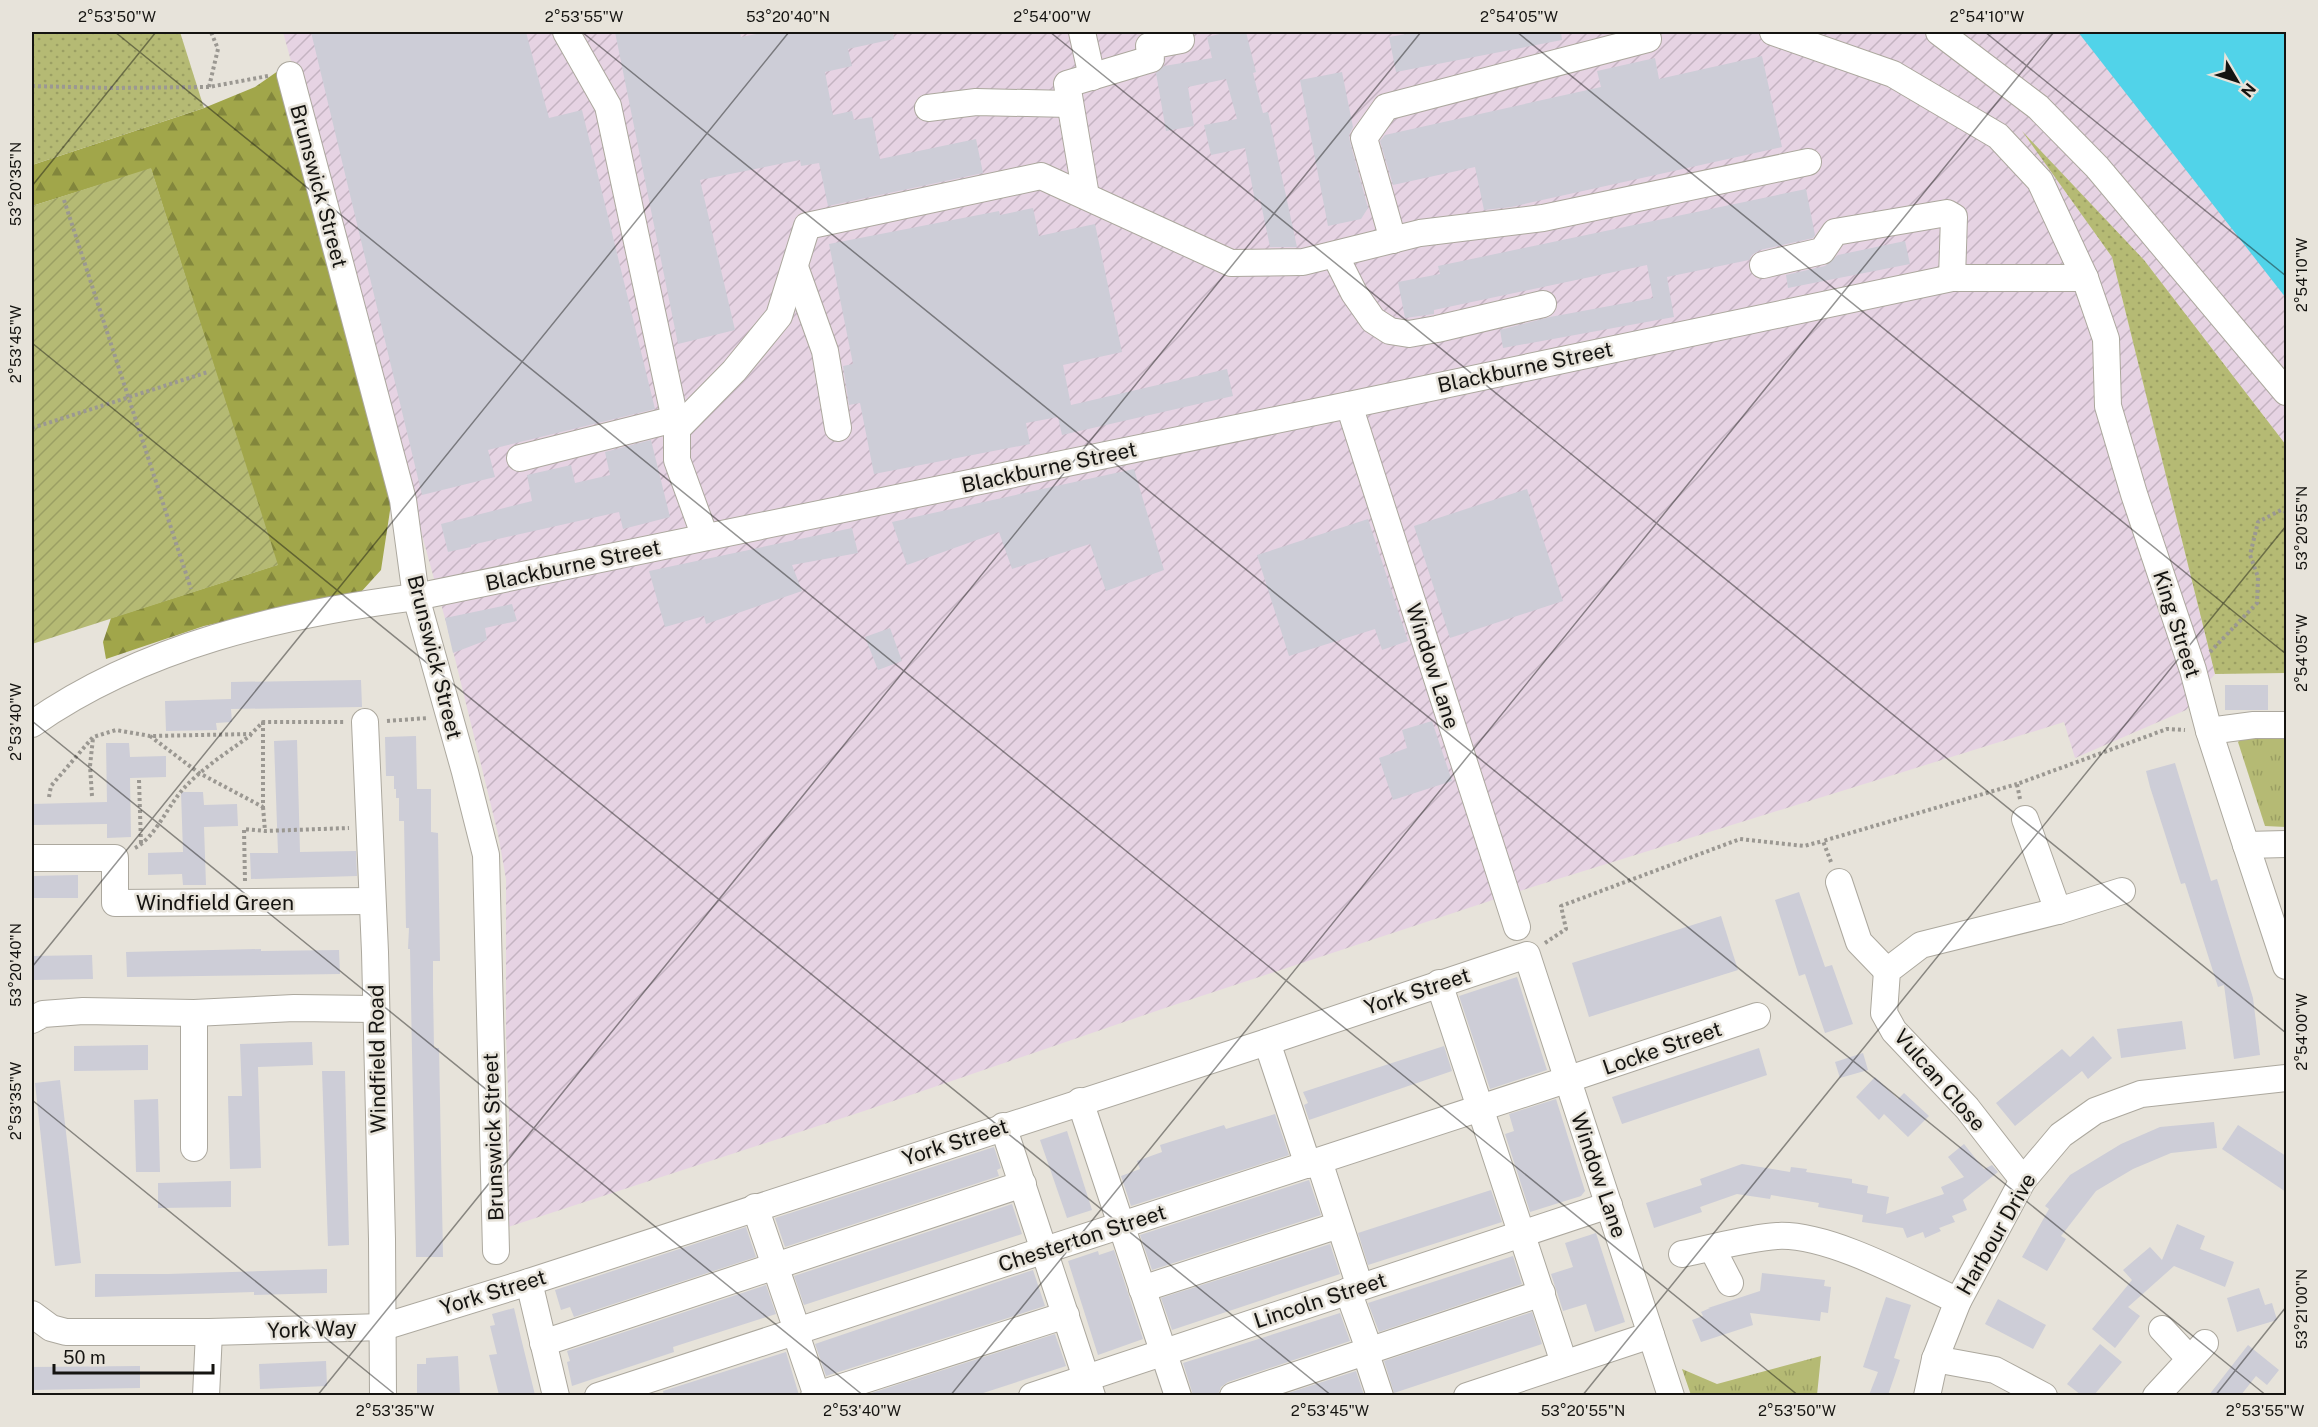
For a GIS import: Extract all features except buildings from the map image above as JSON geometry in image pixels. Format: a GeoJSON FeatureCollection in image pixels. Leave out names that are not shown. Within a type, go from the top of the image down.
{"type":"FeatureCollection","features":[{"type":"Feature","properties":{"kind":"street"},"geometry":{"type":"LineString","coordinates":[[566,32],[608,106],[676,424],[677,460],[705,537]]}},
{"type":"Feature","properties":{"kind":"street"},"geometry":{"type":"LineString","coordinates":[[1082,32],[1092,77]]}},
{"type":"Feature","properties":{"kind":"street","name":"King Street"},"geometry":{"type":"LineString","coordinates":[[1773,32],[1893,75],[1998,136],[2040,182],[2085,278],[2106,339],[2108,406],[2134,494],[2193,670],[2210,731],[2286,963]]}},
{"type":"Feature","properties":{"kind":"street"},"geometry":{"type":"LineString","coordinates":[[1939,32],[2038,106],[2090,160],[2286,392]]}},
{"type":"Feature","properties":{"kind":"street"},"geometry":{"type":"LineString","coordinates":[[1393,240],[1364,138],[1386,107],[1648,39]]}},
{"type":"Feature","properties":{"kind":"street"},"geometry":{"type":"LineString","coordinates":[[1086,196],[1066,84],[1151,59],[1149,46],[1181,40]]}},
{"type":"Feature","properties":{"kind":"street","name":"Brunswick Street"},"geometry":{"type":"LineString","coordinates":[[282,75],[403,500],[416,597],[486,855],[496,1251]]}},
{"type":"Feature","properties":{"kind":"street"},"geometry":{"type":"LineString","coordinates":[[928,108],[975,102],[1070,104]]}},
{"type":"Feature","properties":{"kind":"street"},"geometry":{"type":"LineString","coordinates":[[520,458],[676,424],[734,371],[778,316],[807,226],[1041,176],[1230,263],[1303,262],[1420,233],[1543,218],[1808,162]]}},
{"type":"Feature","properties":{"kind":"street"},"geometry":{"type":"LineString","coordinates":[[1763,265],[1822,251],[1835,232],[1947,213],[1954,217],[1952,278]]}},
{"type":"Feature","properties":{"kind":"street"},"geometry":{"type":"LineString","coordinates":[[1335,255],[1354,293],[1373,320],[1390,331],[1409,334],[1428,331],[1543,304]]}},
{"type":"Feature","properties":{"kind":"street"},"geometry":{"type":"LineString","coordinates":[[795,267],[825,351],[838,428]]}},
{"type":"Feature","properties":{"kind":"street","name":"Blackburne Street"},"geometry":{"type":"LineString","coordinates":[[32,724],[66,700],[139,664],[257,625],[347,605],[416,597],[1952,278],[2085,278]]}},
{"type":"Feature","properties":{"kind":"street","name":"Window Lane"},"geometry":{"type":"LineString","coordinates":[[1349,405],[1517,927]]}},
{"type":"Feature","properties":{"kind":"street","name":"Windfield Road"},"geometry":{"type":"LineString","coordinates":[[365,722],[371,827],[383,1395]]}},
{"type":"Feature","properties":{"kind":"street"},"geometry":{"type":"LineString","coordinates":[[2210,731],[2254,725],[2286,725]]}},
{"type":"Feature","properties":{"kind":"street"},"geometry":{"type":"LineString","coordinates":[[2025,819],[2058,911]]}},
{"type":"Feature","properties":{"kind":"street"},"geometry":{"type":"LineString","coordinates":[[2246,844],[2286,844]]}},
{"type":"Feature","properties":{"kind":"street"},"geometry":{"type":"LineString","coordinates":[[32,858],[114,858]]}},
{"type":"Feature","properties":{"kind":"street","name":"Windfield Green"},"geometry":{"type":"LineString","coordinates":[[114,858],[115,903],[372,900]]}},
{"type":"Feature","properties":{"kind":"street"},"geometry":{"type":"LineString","coordinates":[[1839,882],[1859,942],[1887,971],[1921,945],[2058,911],[2122,891]]}},
{"type":"Feature","properties":{"kind":"street","name":"Window Lane"},"geometry":{"type":"LineString","coordinates":[[1527,955],[1566,1080],[1671,1395]]}},
{"type":"Feature","properties":{"kind":"street","name":"York Street"},"geometry":{"type":"LineString","coordinates":[[383,1327],[529,1282],[1527,955]]}},
{"type":"Feature","properties":{"kind":"street","name":"Vulcan Close"},"geometry":{"type":"LineString","coordinates":[[1887,971],[1884,1013],[1894,1031],[1967,1108],[2023,1180]]}},
{"type":"Feature","properties":{"kind":"street"},"geometry":{"type":"LineString","coordinates":[[1440,983],[1564,1363]]}},
{"type":"Feature","properties":{"kind":"street"},"geometry":{"type":"LineString","coordinates":[[32,1020],[43,1014],[83,1011],[194,1013],[294,1008],[375,1009]]}},
{"type":"Feature","properties":{"kind":"street"},"geometry":{"type":"LineString","coordinates":[[194,1013],[195,1148]]}},
{"type":"Feature","properties":{"kind":"street","name":"Locke Street"},"geometry":{"type":"LineString","coordinates":[[1566,1080],[1757,1016]]}},
{"type":"Feature","properties":{"kind":"street"},"geometry":{"type":"LineString","coordinates":[[1267,1042],[1339,1225],[1367,1350],[1380,1395]]}},
{"type":"Feature","properties":{"kind":"street","name":"Harbour Drive"},"geometry":{"type":"LineString","coordinates":[[1928,1395],[1935,1359],[1958,1301],[2023,1180],[2061,1135],[2095,1111],[2141,1094],[2286,1078]]}},
{"type":"Feature","properties":{"kind":"street","name":"Chesterton Street"},"geometry":{"type":"LineString","coordinates":[[598,1395],[1566,1080]]}},
{"type":"Feature","properties":{"kind":"street"},"geometry":{"type":"LineString","coordinates":[[1080,1101],[1178,1395]]}},
{"type":"Feature","properties":{"kind":"street"},"geometry":{"type":"LineString","coordinates":[[1003,1126],[1089,1387]]}},
{"type":"Feature","properties":{"kind":"street"},"geometry":{"type":"LineString","coordinates":[[543,1343],[1023,1184]]}},
{"type":"Feature","properties":{"kind":"street","name":"Lincoln Street"},"geometry":{"type":"LineString","coordinates":[[1032,1395],[1089,1387],[1163,1352],[1609,1205]]}},
{"type":"Feature","properties":{"kind":"street"},"geometry":{"type":"LineString","coordinates":[[755,1207],[816,1395],[1066,1315]]}},
{"type":"Feature","properties":{"kind":"street"},"geometry":{"type":"LineString","coordinates":[[1142,1288],[1339,1225]]}},
{"type":"Feature","properties":{"kind":"street"},"geometry":{"type":"LineString","coordinates":[[1682,1254],[1779,1236],[1809,1239],[1864,1258],[1958,1301]]}},
{"type":"Feature","properties":{"kind":"street"},"geometry":{"type":"LineString","coordinates":[[1712,1248],[1730,1283]]}},
{"type":"Feature","properties":{"kind":"street"},"geometry":{"type":"LineString","coordinates":[[529,1282],[556,1395]]}},
{"type":"Feature","properties":{"kind":"street"},"geometry":{"type":"LineString","coordinates":[[1233,1395],[1542,1293]]}},
{"type":"Feature","properties":{"kind":"street","name":"York Way"},"geometry":{"type":"LineString","coordinates":[[32,1314],[51,1328],[66,1332],[209,1332],[383,1327]]}},
{"type":"Feature","properties":{"kind":"street"},"geometry":{"type":"LineString","coordinates":[[2156,1395],[2198,1351],[2162,1329]]}},
{"type":"Feature","properties":{"kind":"street"},"geometry":{"type":"LineString","coordinates":[[206,1395],[209,1332]]}},
{"type":"Feature","properties":{"kind":"street"},"geometry":{"type":"LineString","coordinates":[[1467,1395],[1502,1390],[1564,1363],[1651,1335]]}},
{"type":"Feature","properties":{"kind":"street"},"geometry":{"type":"LineString","coordinates":[[1935,1359],[1995,1370],[2044,1395]]}},
{"type":"Feature","properties":{"kind":"path"},"geometry":{"type":"LineString","coordinates":[[209,87],[218,49],[211,32]]}},
{"type":"Feature","properties":{"kind":"path"},"geometry":{"type":"LineString","coordinates":[[32,86],[209,87],[282,75]]}},
{"type":"Feature","properties":{"kind":"path"},"geometry":{"type":"LineString","coordinates":[[63,200],[191,589]]}},
{"type":"Feature","properties":{"kind":"path"},"geometry":{"type":"LineString","coordinates":[[32,428],[208,372]]}},
{"type":"Feature","properties":{"kind":"path"},"geometry":{"type":"LineString","coordinates":[[2193,670],[2257,603],[2258,577],[2250,555],[2258,522],[2281,510],[2286,512]]}},
{"type":"Feature","properties":{"kind":"path"},"geometry":{"type":"LineString","coordinates":[[114,858],[141,845],[183,788],[251,734],[262,722],[365,722],[450,717]]}},
{"type":"Feature","properties":{"kind":"path"},"geometry":{"type":"LineString","coordinates":[[262,722],[265,831]]}},
{"type":"Feature","properties":{"kind":"path"},"geometry":{"type":"LineString","coordinates":[[1527,955],[1566,929],[1561,906],[1740,839],[1804,846],[2017,784],[2167,729],[2210,731]]}},
{"type":"Feature","properties":{"kind":"path"},"geometry":{"type":"LineString","coordinates":[[49,796],[51,786],[93,737],[116,730],[150,736],[251,734]]}},
{"type":"Feature","properties":{"kind":"path"},"geometry":{"type":"LineString","coordinates":[[150,736],[199,774],[263,807]]}},
{"type":"Feature","properties":{"kind":"path"},"geometry":{"type":"LineString","coordinates":[[92,796],[90,766],[93,737]]}},
{"type":"Feature","properties":{"kind":"path"},"geometry":{"type":"LineString","coordinates":[[139,780],[141,845]]}},
{"type":"Feature","properties":{"kind":"path"},"geometry":{"type":"LineString","coordinates":[[2017,784],[2025,819]]}},
{"type":"Feature","properties":{"kind":"path"},"geometry":{"type":"LineString","coordinates":[[245,903],[243,829],[265,831],[371,827]]}},
{"type":"Feature","properties":{"kind":"path"},"geometry":{"type":"LineString","coordinates":[[1823,841],[1839,882]]}},
{"type":"Feature","properties":{"kind":"shaded area"},"geometry":{"type":"Polygon","coordinates":[[[283,32],[2286,32],[2286,445],[2144,260],[2026,136],[2112,257],[2215,674],[2186,710],[2075,758],[2064,722],[1529,888],[1162,1009],[864,1111],[508,1227],[506,879],[498,834],[446,622],[283,32]]]}},
{"type":"Feature","properties":{"kind":"green space"},"geometry":{"type":"Polygon","coordinates":[[[32,32],[180,32],[204,108],[32,165],[32,32]]]}},
{"type":"Feature","properties":{"kind":"green space"},"geometry":{"type":"Polygon","coordinates":[[[278,71],[391,504],[381,570],[361,592],[204,626],[106,659],[103,642],[111,618],[277,565],[151,169],[32,206],[32,165],[204,108],[255,87],[278,71]]]}},
{"type":"Feature","properties":{"kind":"green space"},"geometry":{"type":"Polygon","coordinates":[[[2022,131],[2144,260],[2286,445],[2286,673],[2215,674],[2112,257],[2022,131]]]}},
{"type":"Feature","properties":{"kind":"green space"},"geometry":{"type":"Polygon","coordinates":[[[151,168],[278,565],[32,644],[32,206],[151,168]]]}},
{"type":"Feature","properties":{"kind":"green space"},"geometry":{"type":"Polygon","coordinates":[[[2286,737],[2286,827],[2265,826],[2238,742],[2242,738],[2286,737]]]}},
{"type":"Feature","properties":{"kind":"green space"},"geometry":{"type":"Polygon","coordinates":[[[1821,1356],[1817,1395],[1691,1395],[1682,1369],[1717,1384],[1821,1356]]]}},
{"type":"Feature","properties":{"kind":"water"},"geometry":{"type":"Polygon","coordinates":[[[2078,32],[2286,32],[2286,298],[2078,32]]]}}]}
